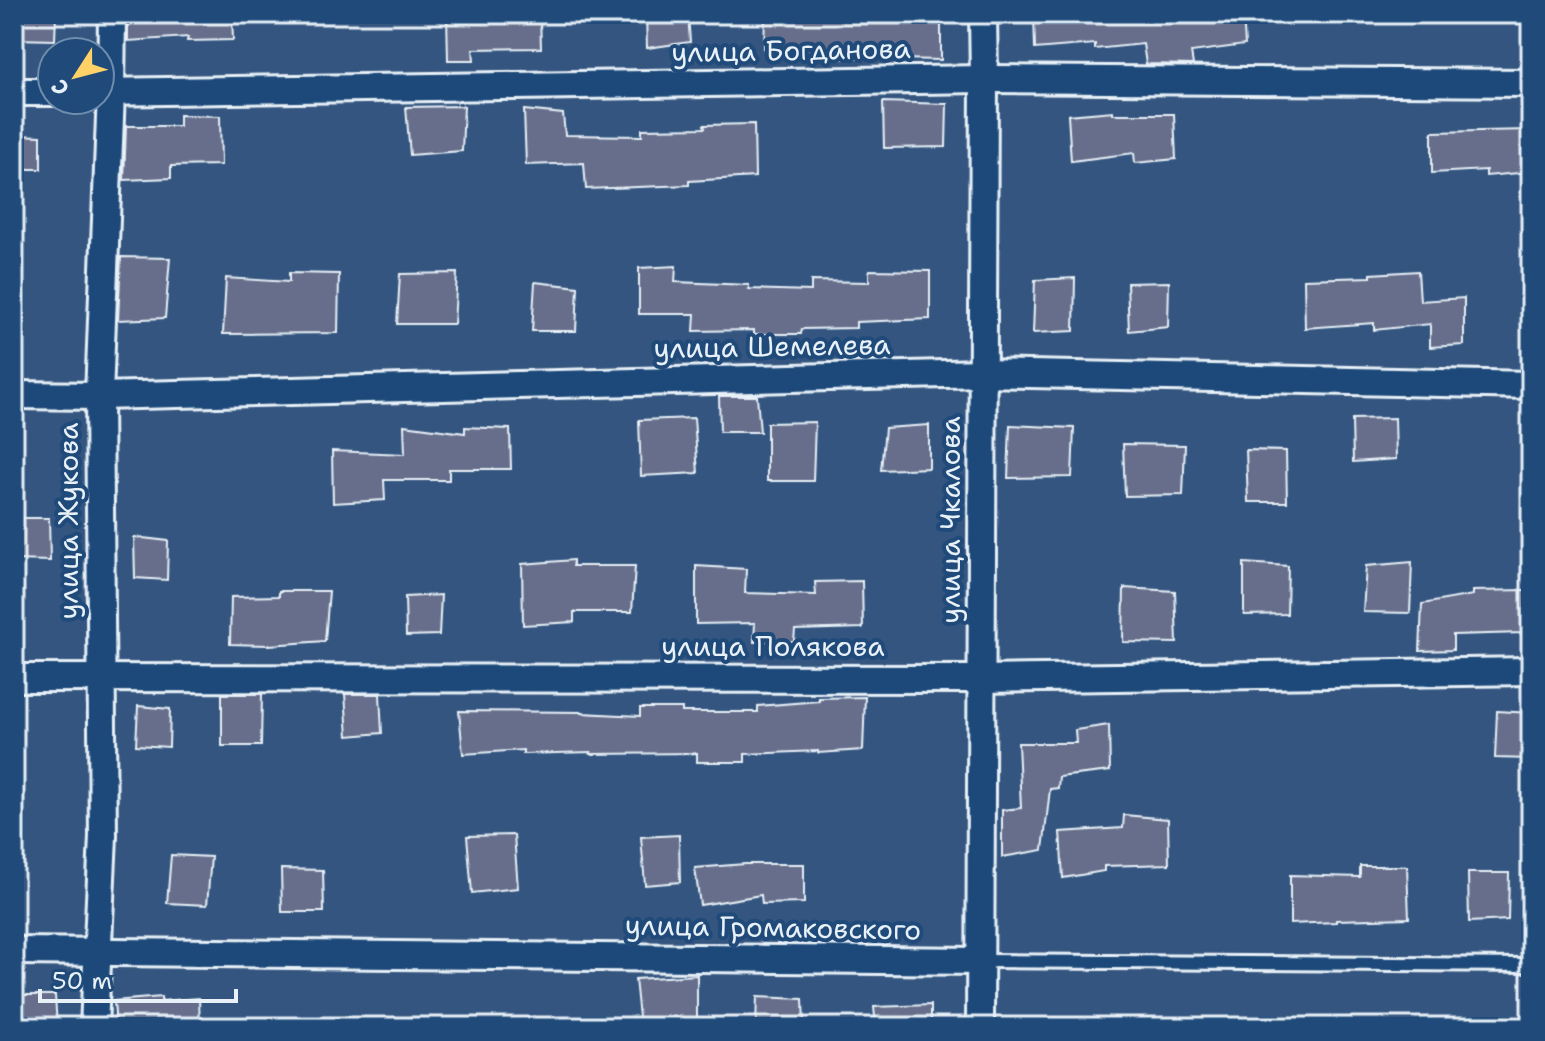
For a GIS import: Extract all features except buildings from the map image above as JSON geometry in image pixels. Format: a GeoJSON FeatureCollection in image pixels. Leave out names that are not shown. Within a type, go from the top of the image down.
{"type":"FeatureCollection","features":[{"type":"Feature","properties":{"kind":"street","name":"улица Жукова"},"geometry":{"type":"LineString","coordinates":[[110,36],[112,14]]}},
{"type":"Feature","properties":{"kind":"street","name":"улица Чкалова"},"geometry":{"type":"LineString","coordinates":[[980,1027],[983,14]]}},
{"type":"Feature","properties":{"kind":"street","name":"улица Богданова"},"geometry":{"type":"LineString","coordinates":[[116,92],[984,79],[1531,83]]}},
{"type":"Feature","properties":{"kind":"street"},"geometry":{"type":"LineString","coordinates":[[14,92],[36,92]]}},
{"type":"Feature","properties":{"kind":"street","name":"улица Жукова"},"geometry":{"type":"LineString","coordinates":[[94,1027],[103,836],[99,396],[105,116]]}},
{"type":"Feature","properties":{"kind":"street","name":"улица Шемелева"},"geometry":{"type":"LineString","coordinates":[[14,395],[99,396],[983,373],[1531,385]]}},
{"type":"Feature","properties":{"kind":"street","name":"улица Полякова"},"geometry":{"type":"LineString","coordinates":[[14,678],[981,679],[1531,671]]}},
{"type":"Feature","properties":{"kind":"street","name":"улица Громаковского"},"geometry":{"type":"LineString","coordinates":[[14,951],[980,961]]}},
{"type":"Feature","properties":{"kind":"lane","name":"улица Громаковского"},"geometry":{"type":"LineString","coordinates":[[980,961],[1531,965]]}}]}
